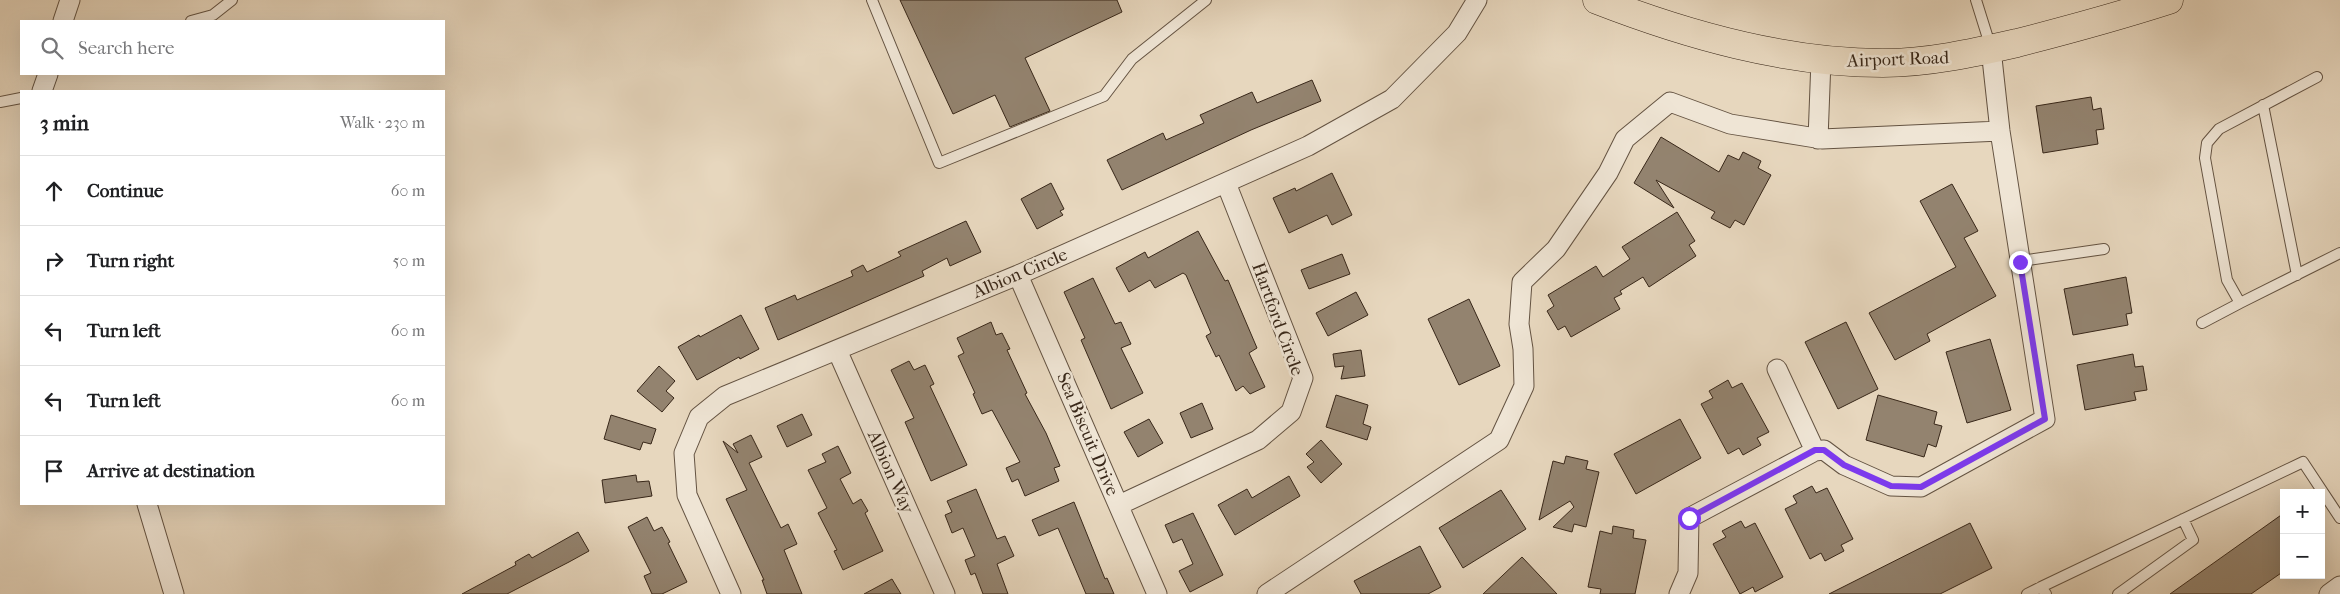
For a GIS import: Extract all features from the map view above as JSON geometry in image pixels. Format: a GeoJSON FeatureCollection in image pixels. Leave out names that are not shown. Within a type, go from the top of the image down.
{"type":"FeatureCollection","features":[{"type":"Feature","properties":{"kind":"highway","name":"Airport Road"},"geometry":{"type":"LineString","coordinates":[[1596,0],[1633,14],[1757,49],[1821,60],[1884,63],[1960,57],[2093,24],[2169,0]]}},
{"type":"Feature","properties":{"kind":"street"},"geometry":{"type":"LineString","coordinates":[[63,20],[70,0]]}},
{"type":"Feature","properties":{"kind":"street","name":"Albion Circle"},"geometry":{"type":"LineString","coordinates":[[731,594],[687,495],[684,452],[699,416],[725,396],[1018,274],[1308,146],[1392,99],[1457,33],[1477,0]]}},
{"type":"Feature","properties":{"kind":"street"},"geometry":{"type":"LineString","coordinates":[[1679,594],[1688,573],[1689,518],[1815,450],[1824,450],[1844,465],[1891,486],[1921,487],[2045,419],[2000,131],[1992,49]]}},
{"type":"Feature","properties":{"kind":"street"},"geometry":{"type":"LineString","coordinates":[[1818,139],[1821,60]]}},
{"type":"Feature","properties":{"kind":"street"},"geometry":{"type":"LineString","coordinates":[[42,90],[48,75]]}},
{"type":"Feature","properties":{"kind":"street"},"geometry":{"type":"LineString","coordinates":[[1267,594],[1499,440],[1524,386],[1523,349],[1519,324],[1522,282],[1556,249],[1608,173],[1626,139],[1670,102],[1730,124],[1818,139],[2000,131]]}},
{"type":"Feature","properties":{"kind":"street","name":"Hartford Circle"},"geometry":{"type":"LineString","coordinates":[[1118,505],[1258,440],[1291,412],[1303,378],[1226,183]]}},
{"type":"Feature","properties":{"kind":"street","name":"Sea Biscuit Drive"},"geometry":{"type":"LineString","coordinates":[[1018,274],[1157,594]]}},
{"type":"Feature","properties":{"kind":"street","name":"Albion Way"},"geometry":{"type":"LineString","coordinates":[[837,350],[945,594]]}},
{"type":"Feature","properties":{"kind":"street"},"geometry":{"type":"LineString","coordinates":[[1777,369],[1815,450]]}},
{"type":"Feature","properties":{"kind":"street"},"geometry":{"type":"LineString","coordinates":[[147,505],[174,594]]}},
{"type":"Feature","properties":{"kind":"street"},"geometry":{"type":"LineString","coordinates":[[2329,594],[2340,586]]}},
{"type":"Feature","properties":{"kind":"lane"},"geometry":{"type":"LineString","coordinates":[[195,20],[213,15],[232,0]]}},
{"type":"Feature","properties":{"kind":"lane"},"geometry":{"type":"LineString","coordinates":[[872,0],[938,163],[1104,96],[1132,59],[1206,0]]}},
{"type":"Feature","properties":{"kind":"lane"},"geometry":{"type":"LineString","coordinates":[[1976,0],[1992,49]]}},
{"type":"Feature","properties":{"kind":"lane"},"geometry":{"type":"LineString","coordinates":[[2240,303],[2227,280],[2205,158],[2207,143],[2219,129],[2317,77]]}},
{"type":"Feature","properties":{"kind":"lane"},"geometry":{"type":"LineString","coordinates":[[0,102],[20,98]]}},
{"type":"Feature","properties":{"kind":"lane"},"geometry":{"type":"LineString","coordinates":[[2263,105],[2297,275]]}},
{"type":"Feature","properties":{"kind":"lane"},"geometry":{"type":"LineString","coordinates":[[2020,262],[2104,249]]}},
{"type":"Feature","properties":{"kind":"lane"},"geometry":{"type":"LineString","coordinates":[[2202,323],[2340,253]]}},
{"type":"Feature","properties":{"kind":"lane"},"geometry":{"type":"LineString","coordinates":[[2027,594],[2043,591],[2183,519],[2303,462],[2340,518]]}},
{"type":"Feature","properties":{"kind":"lane"},"geometry":{"type":"LineString","coordinates":[[2118,594],[2193,540],[2183,519]]}},
{"type":"Feature","properties":{"kind":"building"},"geometry":{"type":"Polygon","coordinates":[[[900,0],[1117,0],[1122,12],[1025,58],[1050,111],[1010,127],[995,95],[953,114],[900,0]]]}},
{"type":"Feature","properties":{"kind":"building"},"geometry":{"type":"Polygon","coordinates":[[[1312,80],[1321,101],[1251,130],[1122,190],[1107,160],[1163,133],[1166,140],[1204,123],[1200,115],[1252,92],[1257,103],[1312,80]]]}},
{"type":"Feature","properties":{"kind":"building"},"geometry":{"type":"Polygon","coordinates":[[[2091,97],[2093,110],[2101,108],[2104,129],[2096,130],[2098,144],[2043,153],[2036,106],[2091,97]]]}},
{"type":"Feature","properties":{"kind":"building"},"geometry":{"type":"Polygon","coordinates":[[[1661,137],[1719,172],[1728,155],[1739,160],[1743,152],[1761,161],[1758,168],[1771,175],[1744,225],[1735,220],[1730,228],[1711,218],[1715,212],[1656,180],[1674,208],[1634,183],[1661,137]]]}},
{"type":"Feature","properties":{"kind":"building"},"geometry":{"type":"Polygon","coordinates":[[[1332,173],[1352,215],[1332,225],[1327,215],[1289,233],[1273,198],[1295,188],[1296,191],[1332,173]]]}},
{"type":"Feature","properties":{"kind":"building"},"geometry":{"type":"Polygon","coordinates":[[[1051,183],[1064,209],[1060,211],[1063,215],[1037,229],[1021,199],[1051,183]]]}},
{"type":"Feature","properties":{"kind":"building"},"geometry":{"type":"Polygon","coordinates":[[[1952,184],[1978,231],[1964,238],[1996,296],[1927,334],[1930,341],[1895,360],[1869,313],[1956,267],[1920,201],[1952,184]]]}},
{"type":"Feature","properties":{"kind":"building"},"geometry":{"type":"Polygon","coordinates":[[[1677,212],[1695,241],[1689,245],[1696,256],[1649,287],[1643,277],[1620,291],[1622,294],[1614,298],[1620,309],[1571,337],[1565,326],[1558,330],[1547,311],[1554,306],[1548,295],[1596,266],[1603,277],[1630,259],[1622,247],[1677,212]]]}},
{"type":"Feature","properties":{"kind":"building"},"geometry":{"type":"Polygon","coordinates":[[[966,221],[981,252],[950,266],[947,258],[922,271],[924,276],[778,340],[765,308],[795,295],[797,300],[853,276],[851,271],[863,265],[867,272],[901,256],[898,252],[966,221]]]}},
{"type":"Feature","properties":{"kind":"building"},"geometry":{"type":"Polygon","coordinates":[[[1198,231],[1225,281],[1228,280],[1257,348],[1249,353],[1265,387],[1250,394],[1243,386],[1236,391],[1219,355],[1216,357],[1206,336],[1211,333],[1186,275],[1183,273],[1155,288],[1150,280],[1129,292],[1116,268],[1145,252],[1148,258],[1198,231]]]}},
{"type":"Feature","properties":{"kind":"building"},"geometry":{"type":"Polygon","coordinates":[[[1342,254],[1350,274],[1309,289],[1301,270],[1342,254]]]}},
{"type":"Feature","properties":{"kind":"building"},"geometry":{"type":"Polygon","coordinates":[[[2126,277],[2132,313],[2126,314],[2128,325],[2073,335],[2064,289],[2126,277]]]}},
{"type":"Feature","properties":{"kind":"building"},"geometry":{"type":"Polygon","coordinates":[[[1093,278],[1115,324],[1121,322],[1131,344],[1121,348],[1143,393],[1111,409],[1081,340],[1085,338],[1064,292],[1093,278]]]}},
{"type":"Feature","properties":{"kind":"building"},"geometry":{"type":"Polygon","coordinates":[[[1356,292],[1368,315],[1328,336],[1316,313],[1356,292]]]}},
{"type":"Feature","properties":{"kind":"building"},"geometry":{"type":"Polygon","coordinates":[[[1469,299],[1500,366],[1459,385],[1428,319],[1469,299]]]}},
{"type":"Feature","properties":{"kind":"building"},"geometry":{"type":"Polygon","coordinates":[[[741,315],[759,349],[740,359],[739,357],[697,380],[678,347],[741,315]]]}},
{"type":"Feature","properties":{"kind":"building"},"geometry":{"type":"Polygon","coordinates":[[[991,322],[996,335],[1002,333],[1010,349],[1007,350],[1027,393],[1025,394],[1046,433],[1060,466],[1054,468],[1059,481],[1025,496],[1018,479],[1012,482],[1006,468],[1020,462],[992,410],[982,414],[973,394],[975,393],[958,356],[964,353],[957,338],[991,322]]]}},
{"type":"Feature","properties":{"kind":"building"},"geometry":{"type":"Polygon","coordinates":[[[1846,322],[1878,389],[1838,409],[1805,342],[1846,322]]]}},
{"type":"Feature","properties":{"kind":"building"},"geometry":{"type":"Polygon","coordinates":[[[1990,339],[2011,410],[1967,423],[1946,352],[1990,339]]]}},
{"type":"Feature","properties":{"kind":"building"},"geometry":{"type":"Polygon","coordinates":[[[1361,350],[1365,376],[1341,379],[1344,366],[1335,367],[1333,354],[1361,350]]]}},
{"type":"Feature","properties":{"kind":"building"},"geometry":{"type":"Polygon","coordinates":[[[2133,354],[2135,367],[2143,366],[2147,390],[2134,392],[2136,400],[2085,410],[2077,365],[2133,354]]]}},
{"type":"Feature","properties":{"kind":"building"},"geometry":{"type":"Polygon","coordinates":[[[909,361],[914,370],[925,365],[934,384],[930,386],[967,465],[931,481],[905,422],[914,418],[891,370],[909,361]]]}},
{"type":"Feature","properties":{"kind":"building"},"geometry":{"type":"Polygon","coordinates":[[[659,366],[675,381],[666,391],[674,398],[662,412],[637,391],[659,366]]]}},
{"type":"Feature","properties":{"kind":"building"},"geometry":{"type":"Polygon","coordinates":[[[1728,380],[1732,388],[1742,383],[1769,432],[1757,438],[1761,445],[1743,455],[1739,448],[1728,454],[1701,404],[1713,398],[1709,391],[1728,380]]]}},
{"type":"Feature","properties":{"kind":"building"},"geometry":{"type":"Polygon","coordinates":[[[1336,395],[1368,405],[1363,424],[1371,427],[1367,440],[1326,427],[1336,395]]]}},
{"type":"Feature","properties":{"kind":"building"},"geometry":{"type":"Polygon","coordinates":[[[1878,395],[1937,412],[1934,424],[1942,426],[1936,447],[1928,444],[1924,457],[1866,440],[1878,395]]]}},
{"type":"Feature","properties":{"kind":"building"},"geometry":{"type":"Polygon","coordinates":[[[1202,403],[1213,429],[1191,438],[1180,413],[1202,403]]]}},
{"type":"Feature","properties":{"kind":"building"},"geometry":{"type":"Polygon","coordinates":[[[802,414],[812,435],[787,447],[777,426],[802,414]]]}},
{"type":"Feature","properties":{"kind":"building"},"geometry":{"type":"Polygon","coordinates":[[[611,415],[656,429],[651,444],[643,442],[640,450],[604,439],[611,415]]]}},
{"type":"Feature","properties":{"kind":"building"},"geometry":{"type":"Polygon","coordinates":[[[1149,419],[1163,443],[1138,457],[1124,432],[1149,419]]]}},
{"type":"Feature","properties":{"kind":"building"},"geometry":{"type":"Polygon","coordinates":[[[1680,419],[1701,458],[1636,494],[1614,454],[1680,419]]]}},
{"type":"Feature","properties":{"kind":"building"},"geometry":{"type":"Polygon","coordinates":[[[751,435],[762,457],[749,463],[781,528],[788,524],[797,544],[784,550],[802,594],[767,594],[762,580],[764,580],[726,499],[747,490],[723,441],[738,453],[733,444],[751,435]]]}},
{"type":"Feature","properties":{"kind":"building"},"geometry":{"type":"Polygon","coordinates":[[[1321,440],[1342,464],[1321,483],[1307,467],[1314,462],[1306,454],[1321,440]]]}},
{"type":"Feature","properties":{"kind":"building"},"geometry":{"type":"Polygon","coordinates":[[[838,446],[851,473],[840,479],[853,504],[861,499],[868,511],[865,513],[883,551],[843,570],[834,551],[837,550],[818,513],[827,508],[808,470],[826,462],[822,454],[838,446]]]}},
{"type":"Feature","properties":{"kind":"building"},"geometry":{"type":"Polygon","coordinates":[[[1566,456],[1588,461],[1586,469],[1599,472],[1586,527],[1574,524],[1572,532],[1553,527],[1574,507],[1570,501],[1539,520],[1553,461],[1564,464],[1566,456]]]}},
{"type":"Feature","properties":{"kind":"building"},"geometry":{"type":"Polygon","coordinates":[[[636,475],[637,482],[649,481],[652,496],[605,503],[602,480],[636,475]]]}},
{"type":"Feature","properties":{"kind":"building"},"geometry":{"type":"Polygon","coordinates":[[[1289,476],[1300,496],[1235,535],[1218,505],[1247,489],[1252,498],[1289,476]]]}},
{"type":"Feature","properties":{"kind":"building"},"geometry":{"type":"Polygon","coordinates":[[[1812,486],[1816,493],[1827,488],[1853,539],[1841,545],[1844,551],[1825,561],[1821,553],[1810,559],[1785,509],[1797,503],[1793,496],[1812,486]]]}},
{"type":"Feature","properties":{"kind":"building"},"geometry":{"type":"Polygon","coordinates":[[[976,489],[997,539],[1005,536],[1014,556],[997,564],[1008,594],[983,594],[975,573],[971,575],[965,560],[975,556],[963,528],[952,533],[945,515],[952,512],[947,501],[976,489]]]}},
{"type":"Feature","properties":{"kind":"building"},"geometry":{"type":"Polygon","coordinates":[[[1501,490],[1526,529],[1463,568],[1439,528],[1501,490]]]}},
{"type":"Feature","properties":{"kind":"building"},"geometry":{"type":"Polygon","coordinates":[[[1074,502],[1105,579],[1107,578],[1114,594],[1086,594],[1058,528],[1039,536],[1032,520],[1074,502]]]}},
{"type":"Feature","properties":{"kind":"building"},"geometry":{"type":"Polygon","coordinates":[[[1193,513],[1223,575],[1190,592],[1179,571],[1193,564],[1182,539],[1173,543],[1165,525],[1193,513]]]}},
{"type":"Feature","properties":{"kind":"building"},"geometry":{"type":"Polygon","coordinates":[[[2280,516],[2280,574],[2251,594],[2170,594],[2280,516]]]}},
{"type":"Feature","properties":{"kind":"building"},"geometry":{"type":"Polygon","coordinates":[[[647,517],[654,531],[662,527],[687,582],[662,594],[652,594],[644,576],[651,573],[628,527],[647,517]]]}},
{"type":"Feature","properties":{"kind":"building"},"geometry":{"type":"Polygon","coordinates":[[[1741,521],[1745,528],[1755,523],[1783,577],[1755,592],[1753,587],[1740,594],[1713,544],[1726,537],[1722,531],[1741,521]]]}},
{"type":"Feature","properties":{"kind":"building"},"geometry":{"type":"Polygon","coordinates":[[[1970,523],[1992,568],[1940,594],[1829,594],[1970,523]]]}},
{"type":"Feature","properties":{"kind":"building"},"geometry":{"type":"Polygon","coordinates":[[[1613,526],[1634,530],[1633,538],[1646,540],[1635,594],[1600,594],[1601,589],[1588,587],[1600,531],[1612,534],[1613,526]]]}},
{"type":"Feature","properties":{"kind":"building"},"geometry":{"type":"Polygon","coordinates":[[[578,532],[589,551],[569,562],[507,594],[462,594],[516,565],[515,562],[529,554],[532,558],[578,532]]]}},
{"type":"Feature","properties":{"kind":"building"},"geometry":{"type":"Polygon","coordinates":[[[1420,546],[1441,587],[1428,594],[1361,594],[1354,581],[1420,546]]]}},
{"type":"Feature","properties":{"kind":"building"},"geometry":{"type":"Polygon","coordinates":[[[1522,557],[1557,594],[1483,594],[1522,557]]]}},
{"type":"Feature","properties":{"kind":"building"},"geometry":{"type":"Polygon","coordinates":[[[892,579],[901,594],[864,594],[892,579]]]}},
{"type":"Feature","properties":{"kind":"route"},"geometry":{"type":"LineString","coordinates":[[1689,518],[1815,450],[1824,450],[1844,465],[1891,486],[1921,487],[2045,419],[2020,262]]}}]}
